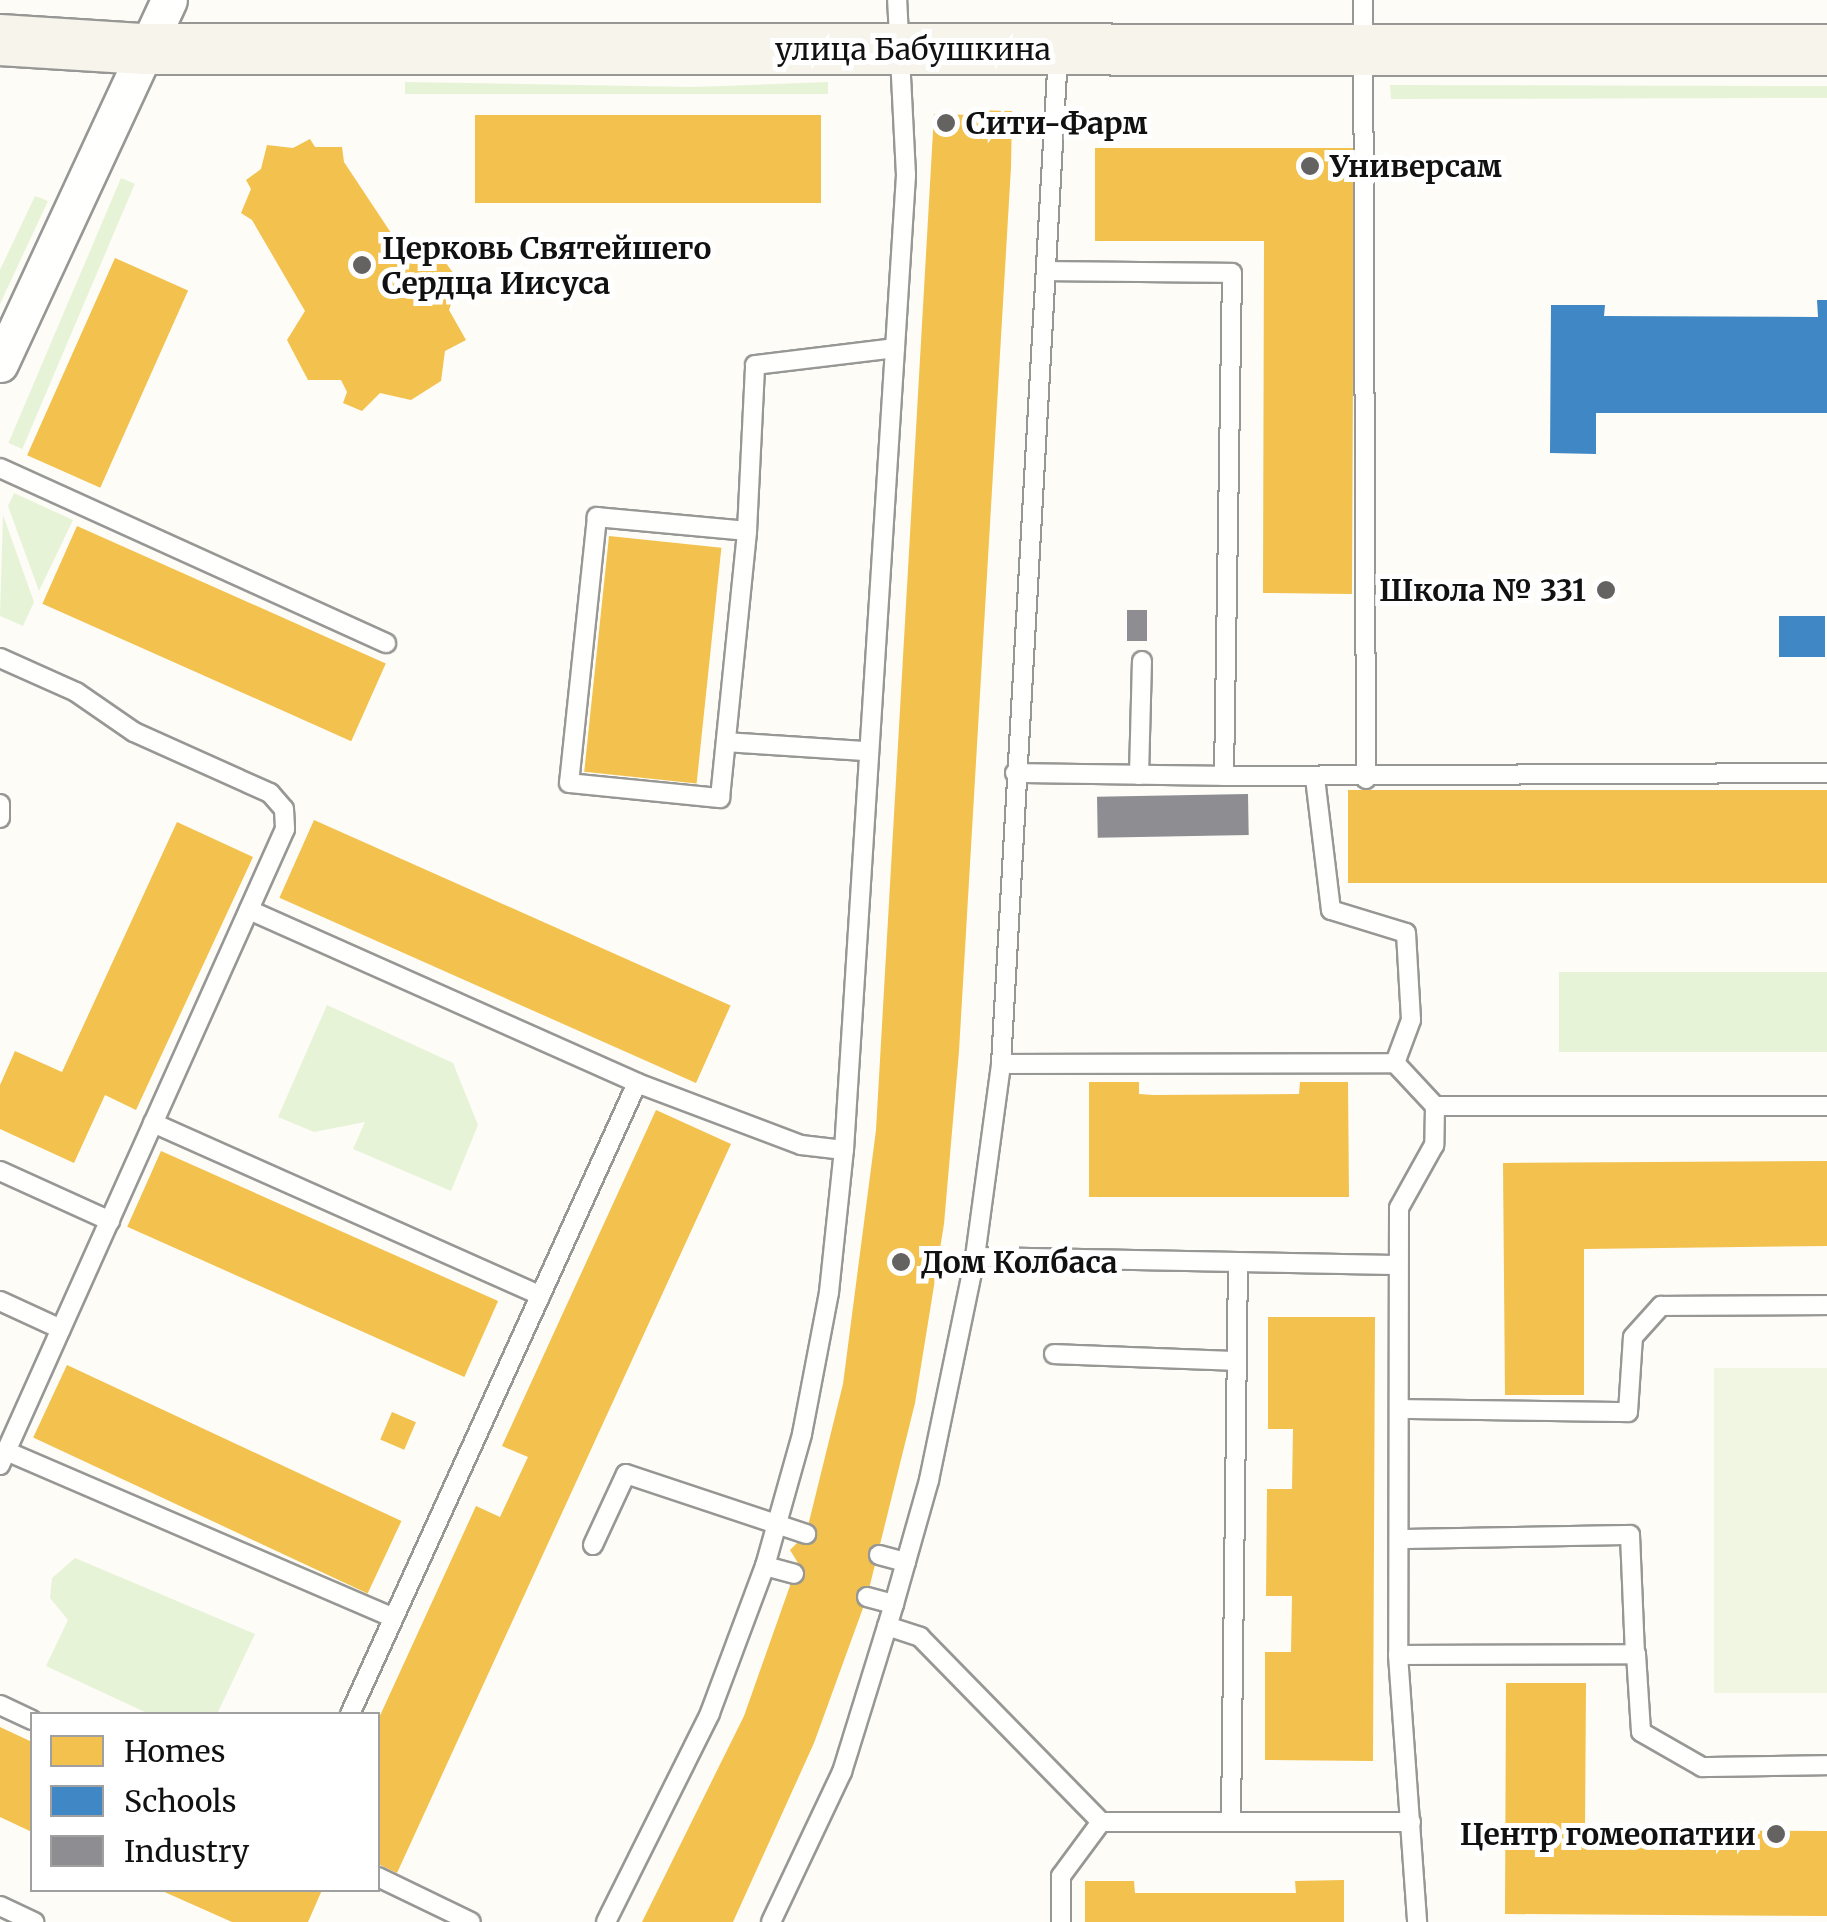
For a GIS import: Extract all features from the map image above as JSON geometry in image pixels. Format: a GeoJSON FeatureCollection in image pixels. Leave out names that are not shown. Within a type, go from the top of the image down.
{"type":"FeatureCollection","features":[{"type":"Feature","properties":{"kind":"street"},"geometry":{"type":"LineString","coordinates":[[0,364],[169,0]]}},
{"type":"Feature","properties":{"kind":"street","name":"улица Бабушкина"},"geometry":{"type":"LineString","coordinates":[[0,40],[144,50],[897,24],[1058,49],[1827,50]]}},
{"type":"Feature","properties":{"kind":"lane"},"geometry":{"type":"LineString","coordinates":[[1363,0],[1366,779]]}},
{"type":"Feature","properties":{"kind":"lane"},"geometry":{"type":"LineString","coordinates":[[606,1922],[694,1748],[765,1566],[778,1525],[829,1292],[844,1150],[866,751],[906,175],[897,24]]}},
{"type":"Feature","properties":{"kind":"lane"},"geometry":{"type":"LineString","coordinates":[[771,1922],[842,1772],[894,1604],[974,1257],[1000,1064],[1058,49]]}},
{"type":"Feature","properties":{"kind":"lane"},"geometry":{"type":"LineString","coordinates":[[1048,271],[1232,273],[1224,776]]}},
{"type":"Feature","properties":{"kind":"lane"},"geometry":{"type":"LineString","coordinates":[[747,532],[596,517],[569,783],[720,798],[747,532],[755,366],[896,348]]}},
{"type":"Feature","properties":{"kind":"lane"},"geometry":{"type":"LineString","coordinates":[[0,468],[386,643]]}},
{"type":"Feature","properties":{"kind":"lane"},"geometry":{"type":"LineString","coordinates":[[0,658],[76,692],[134,732],[270,793],[284,809],[285,829],[3,1458],[393,1618]]}},
{"type":"Feature","properties":{"kind":"lane"},"geometry":{"type":"LineString","coordinates":[[1139,776],[1142,661]]}},
{"type":"Feature","properties":{"kind":"lane"},"geometry":{"type":"LineString","coordinates":[[726,742],[866,751]]}},
{"type":"Feature","properties":{"kind":"lane"},"geometry":{"type":"LineString","coordinates":[[1015,773],[1366,779],[1827,774]]}},
{"type":"Feature","properties":{"kind":"lane"},"geometry":{"type":"LineString","coordinates":[[1314,778],[1331,910],[1406,933],[1411,1020],[1396,1063]]}},
{"type":"Feature","properties":{"kind":"lane"},"geometry":{"type":"LineString","coordinates":[[0,804],[0,818]]}},
{"type":"Feature","properties":{"kind":"lane"},"geometry":{"type":"LineString","coordinates":[[249,910],[637,1083],[801,1145],[844,1150]]}},
{"type":"Feature","properties":{"kind":"lane"},"geometry":{"type":"LineString","coordinates":[[1000,1064],[1396,1063],[1435,1106],[1434,1145],[1399,1208],[1402,1409],[1398,1655],[1417,1922]]}},
{"type":"Feature","properties":{"kind":"lane"},"geometry":{"type":"LineString","coordinates":[[351,1712],[637,1083]]}},
{"type":"Feature","properties":{"kind":"lane"},"geometry":{"type":"LineString","coordinates":[[1435,1106],[1827,1106]]}},
{"type":"Feature","properties":{"kind":"lane"},"geometry":{"type":"LineString","coordinates":[[154,1123],[540,1296]]}},
{"type":"Feature","properties":{"kind":"lane"},"geometry":{"type":"LineString","coordinates":[[0,1170],[110,1221]]}},
{"type":"Feature","properties":{"kind":"lane"},"geometry":{"type":"LineString","coordinates":[[974,1257],[1398,1265]]}},
{"type":"Feature","properties":{"kind":"lane"},"geometry":{"type":"LineString","coordinates":[[1231,1819],[1238,1262]]}},
{"type":"Feature","properties":{"kind":"lane"},"geometry":{"type":"LineString","coordinates":[[0,1302],[61,1329]]}},
{"type":"Feature","properties":{"kind":"lane"},"geometry":{"type":"LineString","coordinates":[[1402,1409],[1628,1412],[1633,1337],[1661,1306],[1827,1305]]}},
{"type":"Feature","properties":{"kind":"lane"},"geometry":{"type":"LineString","coordinates":[[1054,1354],[1237,1361]]}},
{"type":"Feature","properties":{"kind":"lane"},"geometry":{"type":"LineString","coordinates":[[593,1546],[626,1474],[806,1534]]}},
{"type":"Feature","properties":{"kind":"lane"},"geometry":{"type":"LineString","coordinates":[[1400,1539],[1630,1535],[1641,1732],[1702,1767],[1827,1765]]}},
{"type":"Feature","properties":{"kind":"lane"},"geometry":{"type":"LineString","coordinates":[[879,1555],[906,1562]]}},
{"type":"Feature","properties":{"kind":"lane"},"geometry":{"type":"LineString","coordinates":[[765,1566],[794,1574]]}},
{"type":"Feature","properties":{"kind":"lane"},"geometry":{"type":"LineString","coordinates":[[867,1597],[894,1604]]}},
{"type":"Feature","properties":{"kind":"lane"},"geometry":{"type":"LineString","coordinates":[[887,1626],[920,1637],[1101,1822],[1411,1822]]}},
{"type":"Feature","properties":{"kind":"lane"},"geometry":{"type":"LineString","coordinates":[[1398,1655],[1635,1655]]}},
{"type":"Feature","properties":{"kind":"lane"},"geometry":{"type":"LineString","coordinates":[[0,1705],[30,1719]]}},
{"type":"Feature","properties":{"kind":"lane"},"geometry":{"type":"LineString","coordinates":[[1061,1922],[1062,1876],[1101,1822]]}},
{"type":"Feature","properties":{"kind":"lane"},"geometry":{"type":"LineString","coordinates":[[380,1878],[471,1922]]}},
{"type":"Feature","properties":{"kind":"lane"},"geometry":{"type":"LineString","coordinates":[[0,1906],[35,1922]]}},
{"type":"Feature","properties":{"kind":"green space"},"geometry":{"type":"Polygon","coordinates":[[[405,82],[694,87],[828,82],[828,94],[405,94],[405,82]]]}},
{"type":"Feature","properties":{"kind":"green space"},"geometry":{"type":"Polygon","coordinates":[[[1390,85],[1827,86],[1827,98],[1391,99],[1390,85]]]}},
{"type":"Feature","properties":{"kind":"green space"},"geometry":{"type":"Polygon","coordinates":[[[121,178],[135,184],[22,449],[8,443],[121,178]]]}},
{"type":"Feature","properties":{"kind":"green space"},"geometry":{"type":"Polygon","coordinates":[[[35,196],[48,201],[0,304],[0,270],[35,196]]]}},
{"type":"Feature","properties":{"kind":"green space"},"geometry":{"type":"Polygon","coordinates":[[[14,493],[73,520],[39,591],[8,506],[14,493]]]}},
{"type":"Feature","properties":{"kind":"green space"},"geometry":{"type":"Polygon","coordinates":[[[3,515],[34,602],[23,626],[0,616],[3,515]]]}},
{"type":"Feature","properties":{"kind":"green space"},"geometry":{"type":"Polygon","coordinates":[[[1559,972],[1827,972],[1827,1052],[1559,1052],[1559,972]]]}},
{"type":"Feature","properties":{"kind":"green space"},"geometry":{"type":"Polygon","coordinates":[[[327,1005],[453,1063],[478,1125],[451,1191],[353,1149],[365,1122],[314,1132],[278,1117],[327,1005]]]}},
{"type":"Feature","properties":{"kind":"green space"},"geometry":{"type":"Polygon","coordinates":[[[1714,1368],[1827,1368],[1827,1693],[1714,1693],[1714,1368]]]}},
{"type":"Feature","properties":{"kind":"green space"},"geometry":{"type":"Polygon","coordinates":[[[75,1558],[255,1634],[218,1712],[145,1712],[46,1666],[68,1620],[50,1598],[52,1578],[75,1558]]]}},
{"type":"Feature","properties":{"kind":"building: Homes"},"geometry":{"type":"Polygon","coordinates":[[[971,110],[1012,111],[1011,167],[959,1051],[944,1224],[915,1403],[867,1597],[814,1743],[733,1922],[642,1922],[744,1716],[798,1563],[790,1550],[806,1534],[843,1384],[876,1130],[934,114],[972,115],[971,110]]]}},
{"type":"Feature","properties":{"kind":"building: Homes"},"geometry":{"type":"Polygon","coordinates":[[[475,115],[821,115],[821,203],[475,203],[475,115]]]}},
{"type":"Feature","properties":{"kind":"building: Homes","name":"Церковь Святейшего Сердца Иисуса"},"geometry":{"type":"Polygon","coordinates":[[[310,139],[315,147],[342,147],[344,162],[401,248],[435,248],[459,281],[449,310],[466,340],[445,351],[441,381],[411,400],[380,393],[362,411],[343,403],[347,392],[341,380],[308,380],[287,340],[305,311],[252,220],[241,213],[251,189],[246,180],[261,169],[267,145],[293,148],[310,139]]]}},
{"type":"Feature","properties":{"kind":"building: Homes"},"geometry":{"type":"Polygon","coordinates":[[[1095,148],[1354,148],[1352,594],[1263,593],[1264,241],[1095,241],[1095,148]]]}},
{"type":"Feature","properties":{"kind":"building: Homes"},"geometry":{"type":"Polygon","coordinates":[[[115,258],[188,291],[100,488],[27,455],[115,258]]]}},
{"type":"Feature","properties":{"kind":"building: Homes"},"geometry":{"type":"Polygon","coordinates":[[[77,526],[386,663],[351,741],[42,604],[77,526]]]}},
{"type":"Feature","properties":{"kind":"building: Homes"},"geometry":{"type":"Polygon","coordinates":[[[609,536],[721,548],[697,784],[584,772],[609,536]]]}},
{"type":"Feature","properties":{"kind":"building: Homes"},"geometry":{"type":"Polygon","coordinates":[[[1348,790],[1827,790],[1827,883],[1348,883],[1348,790]]]}},
{"type":"Feature","properties":{"kind":"building: Homes"},"geometry":{"type":"Polygon","coordinates":[[[314,820],[731,1005],[696,1083],[279,898],[314,820]]]}},
{"type":"Feature","properties":{"kind":"building: Homes"},"geometry":{"type":"Polygon","coordinates":[[[177,822],[253,857],[136,1110],[105,1095],[74,1163],[0,1129],[0,1085],[15,1051],[62,1072],[177,822]]]}},
{"type":"Feature","properties":{"kind":"building: Homes"},"geometry":{"type":"Polygon","coordinates":[[[1089,1082],[1139,1082],[1139,1094],[1153,1095],[1299,1094],[1300,1082],[1348,1082],[1349,1197],[1089,1197],[1089,1082]]]}},
{"type":"Feature","properties":{"kind":"building: Homes"},"geometry":{"type":"Polygon","coordinates":[[[656,1110],[731,1144],[397,1873],[380,1865],[380,1716],[476,1506],[500,1517],[528,1457],[502,1446],[656,1110]]]}},
{"type":"Feature","properties":{"kind":"building: Homes"},"geometry":{"type":"Polygon","coordinates":[[[161,1151],[498,1301],[464,1377],[127,1227],[161,1151]]]}},
{"type":"Feature","properties":{"kind":"building: Homes"},"geometry":{"type":"Polygon","coordinates":[[[1827,1161],[1827,1246],[1584,1249],[1584,1395],[1505,1395],[1503,1163],[1827,1161]]]}},
{"type":"Feature","properties":{"kind":"building: Homes"},"geometry":{"type":"Polygon","coordinates":[[[1268,1317],[1375,1317],[1373,1761],[1265,1760],[1265,1652],[1291,1652],[1292,1596],[1266,1596],[1267,1489],[1292,1489],[1293,1429],[1268,1429],[1268,1317]]]}},
{"type":"Feature","properties":{"kind":"building: Homes"},"geometry":{"type":"Polygon","coordinates":[[[67,1365],[401,1521],[368,1593],[33,1438],[67,1365]]]}},
{"type":"Feature","properties":{"kind":"building: Homes"},"geometry":{"type":"Polygon","coordinates":[[[392,1412],[416,1422],[404,1450],[380,1440],[392,1412]]]}},
{"type":"Feature","properties":{"kind":"building: Homes"},"geometry":{"type":"Polygon","coordinates":[[[1506,1683],[1586,1683],[1585,1830],[1827,1831],[1827,1916],[1505,1914],[1506,1683]]]}},
{"type":"Feature","properties":{"kind":"building: Homes"},"geometry":{"type":"Polygon","coordinates":[[[0,1727],[30,1741],[30,1831],[0,1817],[0,1727]]]}},
{"type":"Feature","properties":{"kind":"building: Homes"},"geometry":{"type":"Polygon","coordinates":[[[1344,1880],[1344,1922],[1085,1922],[1085,1881],[1134,1881],[1135,1893],[1296,1893],[1295,1881],[1344,1880]]]}},
{"type":"Feature","properties":{"kind":"building: Homes"},"geometry":{"type":"Polygon","coordinates":[[[164,1892],[321,1892],[308,1922],[232,1922],[164,1892]]]}},
{"type":"Feature","properties":{"kind":"building: Schools"},"geometry":{"type":"Polygon","coordinates":[[[1817,300],[1827,300],[1827,413],[1596,413],[1596,454],[1550,453],[1551,305],[1605,305],[1604,316],[1818,317],[1817,300]]]}},
{"type":"Feature","properties":{"kind":"building: Schools"},"geometry":{"type":"Polygon","coordinates":[[[1779,616],[1825,616],[1825,657],[1779,657],[1779,616]]]}},
{"type":"Feature","properties":{"kind":"building: Industry"},"geometry":{"type":"Polygon","coordinates":[[[1127,610],[1147,610],[1147,641],[1127,641],[1127,610]]]}},
{"type":"Feature","properties":{"kind":"building: Industry"},"geometry":{"type":"Polygon","coordinates":[[[1248,794],[1249,835],[1098,838],[1097,797],[1248,794]]]}},
{"type":"Feature","properties":{"kind":"place","name":"Сити-Фарм"},"geometry":{"type":"Point","coordinates":[946,123]}},
{"type":"Feature","properties":{"kind":"place","name":"Универсам"},"geometry":{"type":"Point","coordinates":[1310,166]}},
{"type":"Feature","properties":{"kind":"place","name":"Церковь Святейшего Сердца Иисуса"},"geometry":{"type":"Point","coordinates":[362,265]}},
{"type":"Feature","properties":{"kind":"place","name":"Школа № 331"},"geometry":{"type":"Point","coordinates":[1606,590]}},
{"type":"Feature","properties":{"kind":"place","name":"Дом Колбаса"},"geometry":{"type":"Point","coordinates":[901,1262]}},
{"type":"Feature","properties":{"kind":"place","name":"Центр гомеопатии"},"geometry":{"type":"Point","coordinates":[1776,1834]}}]}
